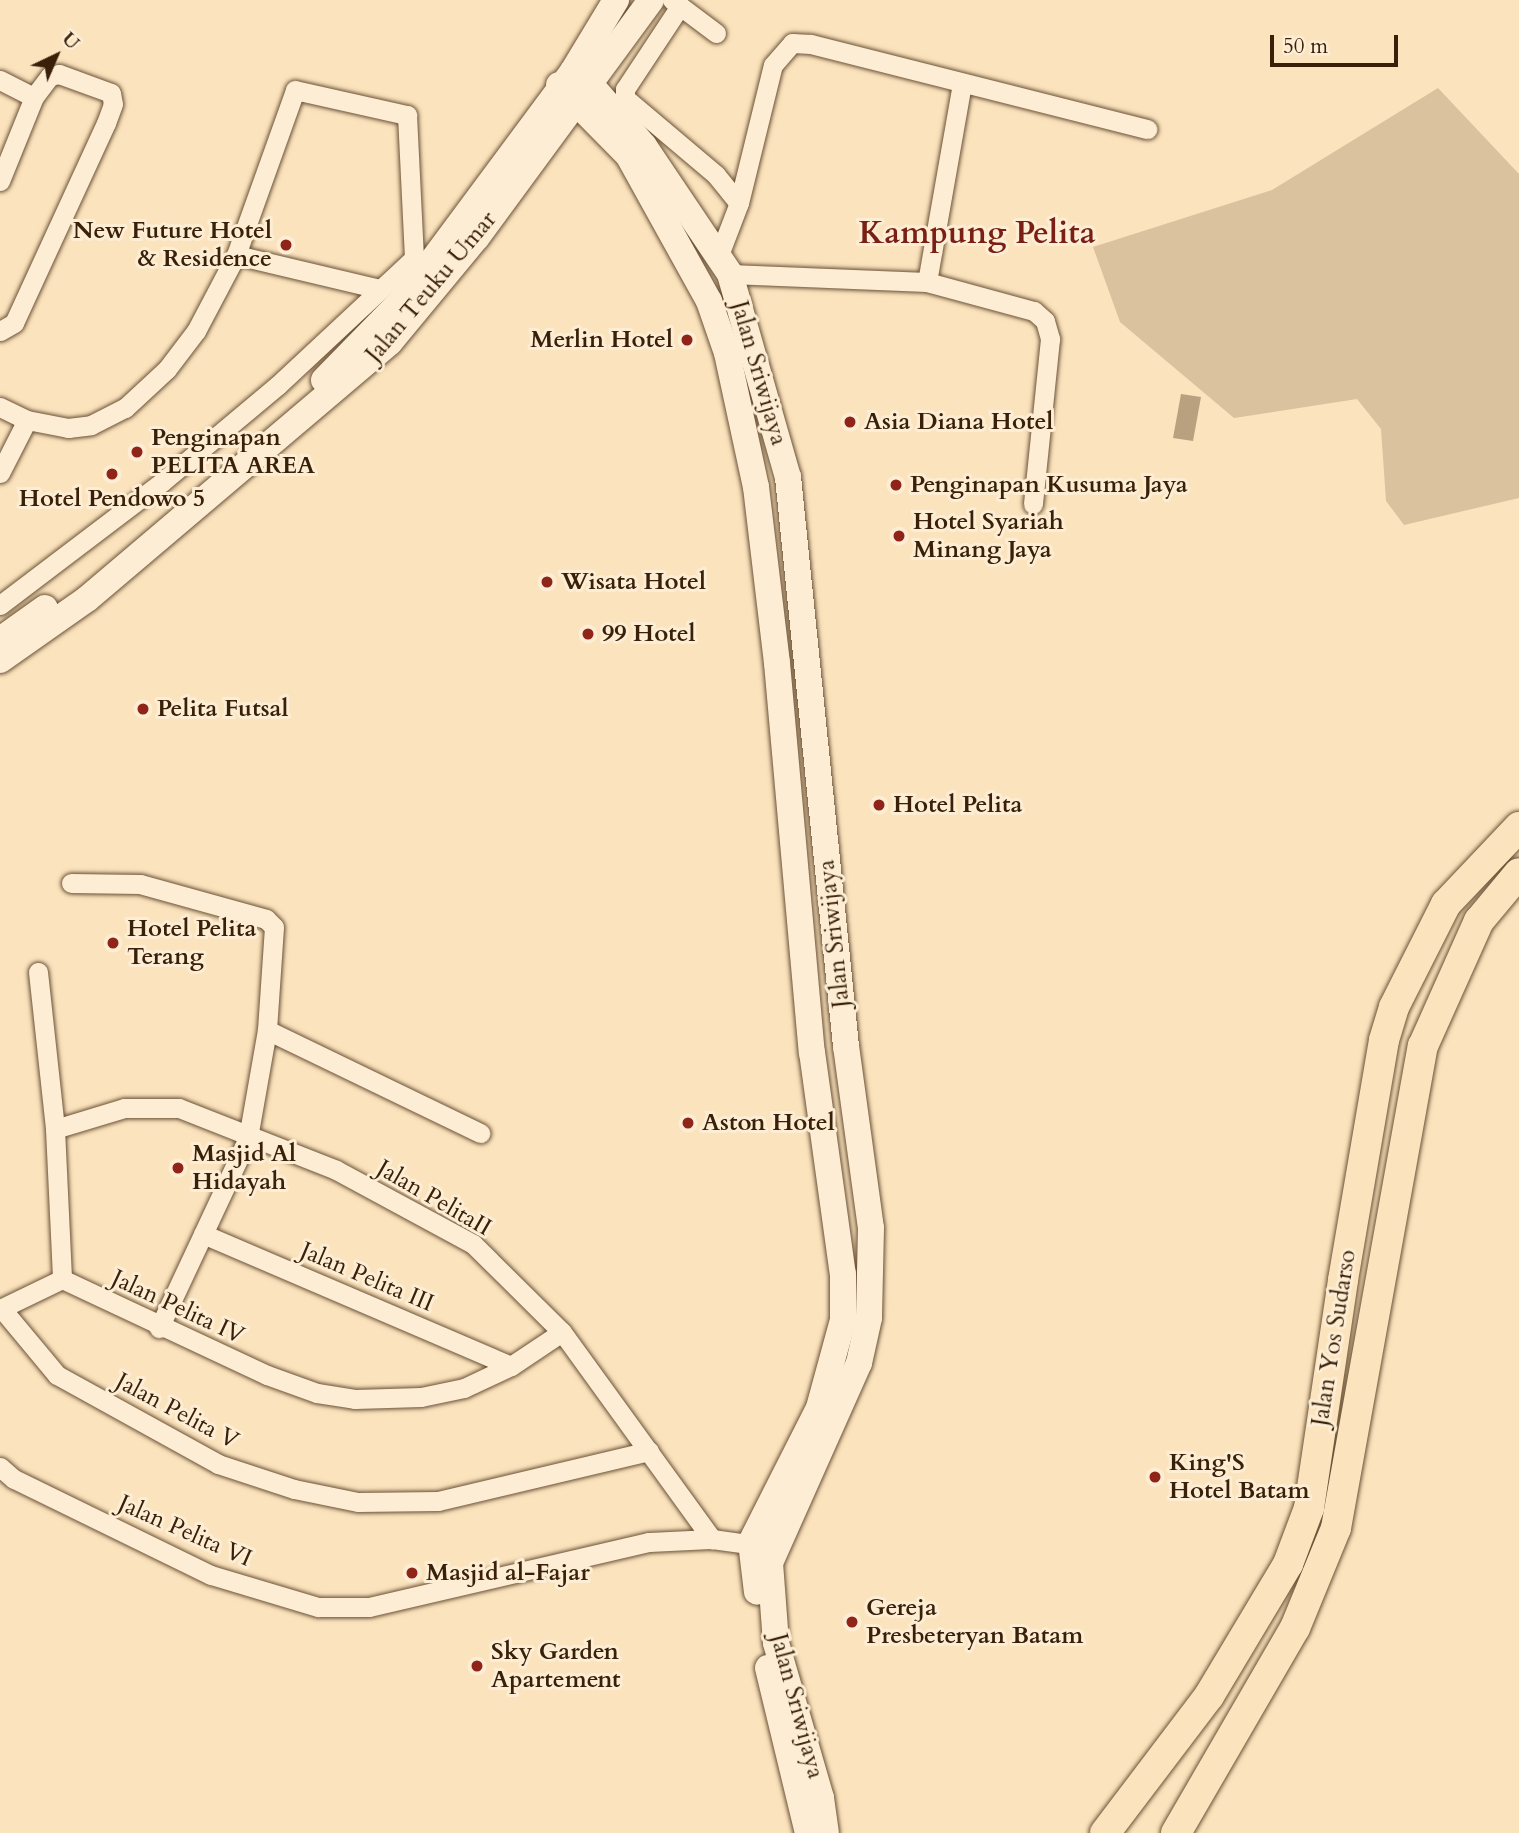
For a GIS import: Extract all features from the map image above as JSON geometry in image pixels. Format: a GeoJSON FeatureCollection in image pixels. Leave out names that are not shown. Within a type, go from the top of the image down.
{"type":"FeatureCollection","features":[{"type":"Feature","properties":{"kind":"main road","name":"Jalan Teuku Umar"},"geometry":{"type":"LineString","coordinates":[[0,660],[87,599],[390,342],[477,237],[574,84],[617,0]]}},
{"type":"Feature","properties":{"kind":"main road","name":"Jalan Teuku Umar"},"geometry":{"type":"LineString","coordinates":[[0,640],[71,590],[317,387],[406,296],[418,265],[574,84],[651,0]]}},
{"type":"Feature","properties":{"kind":"main road","name":"Jalan Sriwijaya"},"geometry":{"type":"LineString","coordinates":[[574,84],[643,146],[725,264],[788,477],[836,941],[871,1227],[869,1318],[854,1376],[762,1546]]}},
{"type":"Feature","properties":{"kind":"main road","name":"Jalan Sriwijaya"},"geometry":{"type":"LineString","coordinates":[[574,84],[628,155],[709,301],[727,353],[753,474],[764,557],[812,1052],[843,1274],[843,1320],[819,1408],[762,1546],[762,1641],[808,1833]]}},
{"type":"Feature","properties":{"kind":"main road"},"geometry":{"type":"LineString","coordinates":[[764,557],[794,554]]}},
{"type":"Feature","properties":{"kind":"main road","name":"Jalan Yos Sudarso"},"geometry":{"type":"LineString","coordinates":[[1105,1833],[1209,1696],[1288,1564],[1309,1508],[1343,1280],[1384,1040],[1394,1007],[1446,904],[1519,827]]}},
{"type":"Feature","properties":{"kind":"main road","name":"Jalan Yos Sudarso"},"geometry":{"type":"LineString","coordinates":[[1176,1833],[1296,1628],[1336,1528],[1423,1046],[1479,921],[1519,873]]}},
{"type":"Feature","properties":{"kind":"main road"},"geometry":{"type":"LineString","coordinates":[[802,945],[836,941]]}},
{"type":"Feature","properties":{"kind":"main road","name":"Jalan Sriwijaya"},"geometry":{"type":"LineString","coordinates":[[762,1546],[770,1563],[776,1643],[811,1761],[826,1833]]}},
{"type":"Feature","properties":{"kind":"street"},"geometry":{"type":"LineString","coordinates":[[716,33],[676,3],[625,89],[625,98],[716,176],[739,203]]}},
{"type":"Feature","properties":{"kind":"street"},"geometry":{"type":"LineString","coordinates":[[1033,504],[1050,339],[1045,321],[1034,311],[928,282],[725,264],[773,65],[780,52],[792,43],[811,44],[1147,129]]}},
{"type":"Feature","properties":{"kind":"street"},"geometry":{"type":"LineString","coordinates":[[0,181],[34,97],[55,74],[113,96],[14,323],[0,331]]}},
{"type":"Feature","properties":{"kind":"street"},"geometry":{"type":"LineString","coordinates":[[0,80],[34,97]]}},
{"type":"Feature","properties":{"kind":"street"},"geometry":{"type":"LineString","coordinates":[[928,282],[961,83]]}},
{"type":"Feature","properties":{"kind":"street"},"geometry":{"type":"LineString","coordinates":[[0,407],[27,419],[68,428],[91,425],[125,408],[167,369],[196,331],[236,255],[295,90],[407,115],[418,265],[380,289],[278,384],[162,482],[0,605]]}},
{"type":"Feature","properties":{"kind":"street"},"geometry":{"type":"LineString","coordinates":[[236,255],[380,289]]}},
{"type":"Feature","properties":{"kind":"street"},"geometry":{"type":"LineString","coordinates":[[0,473],[27,419]]}},
{"type":"Feature","properties":{"kind":"street"},"geometry":{"type":"LineString","coordinates":[[71,883],[140,884],[266,919],[274,933],[267,1030],[248,1138],[159,1328]]}},
{"type":"Feature","properties":{"kind":"street"},"geometry":{"type":"LineString","coordinates":[[1,1309],[62,1279],[55,1129],[38,972]]}},
{"type":"Feature","properties":{"kind":"street"},"geometry":{"type":"LineString","coordinates":[[267,1030],[480,1133]]}},
{"type":"Feature","properties":{"kind":"street","name":"Jalan PelitaII"},"geometry":{"type":"LineString","coordinates":[[55,1129],[148,1105],[179,1108],[248,1138],[336,1170],[473,1244],[562,1332],[712,1539]]}},
{"type":"Feature","properties":{"kind":"street","name":"Jalan Pelita III"},"geometry":{"type":"LineString","coordinates":[[203,1234],[511,1366]]}},
{"type":"Feature","properties":{"kind":"street","name":"Jalan Pelita IV"},"geometry":{"type":"LineString","coordinates":[[62,1279],[159,1328],[267,1375],[317,1393],[355,1399],[408,1398],[464,1388],[511,1366],[562,1332]]}},
{"type":"Feature","properties":{"kind":"street","name":"Jalan Pelita V"},"geometry":{"type":"LineString","coordinates":[[1,1309],[57,1375],[218,1464],[294,1489],[358,1502],[438,1501],[649,1451]]}},
{"type":"Feature","properties":{"kind":"street","name":"Jalan Pelita VI"},"geometry":{"type":"LineString","coordinates":[[0,1467],[14,1479],[211,1575],[318,1607],[369,1607],[649,1542],[712,1539],[762,1546]]}},
{"type":"Feature","properties":{"kind":"shaded area"},"geometry":{"type":"Polygon","coordinates":[[[1438,88],[1519,174],[1519,498],[1404,525],[1386,501],[1381,429],[1357,399],[1234,418],[1120,322],[1093,247],[1272,190],[1438,88]]]}},
{"type":"Feature","properties":{"kind":"shaded area"},"geometry":{"type":"Polygon","coordinates":[[[1181,394],[1201,397],[1193,441],[1173,438],[1181,394]]]}},
{"type":"Feature","properties":{"kind":"place","name":"New Future Hotel & Residence"},"geometry":{"type":"Point","coordinates":[286,245]}},
{"type":"Feature","properties":{"kind":"place","name":"Merlin Hotel"},"geometry":{"type":"Point","coordinates":[687,340]}},
{"type":"Feature","properties":{"kind":"place","name":"Asia Diana Hotel"},"geometry":{"type":"Point","coordinates":[850,422]}},
{"type":"Feature","properties":{"kind":"place","name":"Penginapan PELITA AREA"},"geometry":{"type":"Point","coordinates":[137,452]}},
{"type":"Feature","properties":{"kind":"place","name":"Hotel Pendowo 5"},"geometry":{"type":"Point","coordinates":[112,474]}},
{"type":"Feature","properties":{"kind":"place","name":"Penginapan Kusuma Jaya"},"geometry":{"type":"Point","coordinates":[896,485]}},
{"type":"Feature","properties":{"kind":"place","name":"Hotel Syariah Minang Jaya"},"geometry":{"type":"Point","coordinates":[899,536]}},
{"type":"Feature","properties":{"kind":"place","name":"Wisata Hotel"},"geometry":{"type":"Point","coordinates":[547,582]}},
{"type":"Feature","properties":{"kind":"place","name":"99 Hotel"},"geometry":{"type":"Point","coordinates":[588,634]}},
{"type":"Feature","properties":{"kind":"place","name":"Pelita Futsal"},"geometry":{"type":"Point","coordinates":[143,709]}},
{"type":"Feature","properties":{"kind":"place","name":"Hotel Pelita"},"geometry":{"type":"Point","coordinates":[879,805]}},
{"type":"Feature","properties":{"kind":"place","name":"Hotel Pelita Terang"},"geometry":{"type":"Point","coordinates":[113,943]}},
{"type":"Feature","properties":{"kind":"place","name":"Aston Hotel"},"geometry":{"type":"Point","coordinates":[688,1123]}},
{"type":"Feature","properties":{"kind":"place","name":"Masjid Al Hidayah"},"geometry":{"type":"Point","coordinates":[178,1168]}},
{"type":"Feature","properties":{"kind":"place","name":"King'S Hotel Batam"},"geometry":{"type":"Point","coordinates":[1155,1477]}},
{"type":"Feature","properties":{"kind":"place","name":"Masjid al-Fajar"},"geometry":{"type":"Point","coordinates":[412,1573]}},
{"type":"Feature","properties":{"kind":"place","name":"Gereja Presbeteryan Batam"},"geometry":{"type":"Point","coordinates":[852,1622]}},
{"type":"Feature","properties":{"kind":"place","name":"Sky Garden Apartement"},"geometry":{"type":"Point","coordinates":[477,1666]}},
{"type":"Feature","properties":{"kind":"district","name":"Kampung Pelita"},"geometry":{"type":"Point","coordinates":[977,233]}}]}
